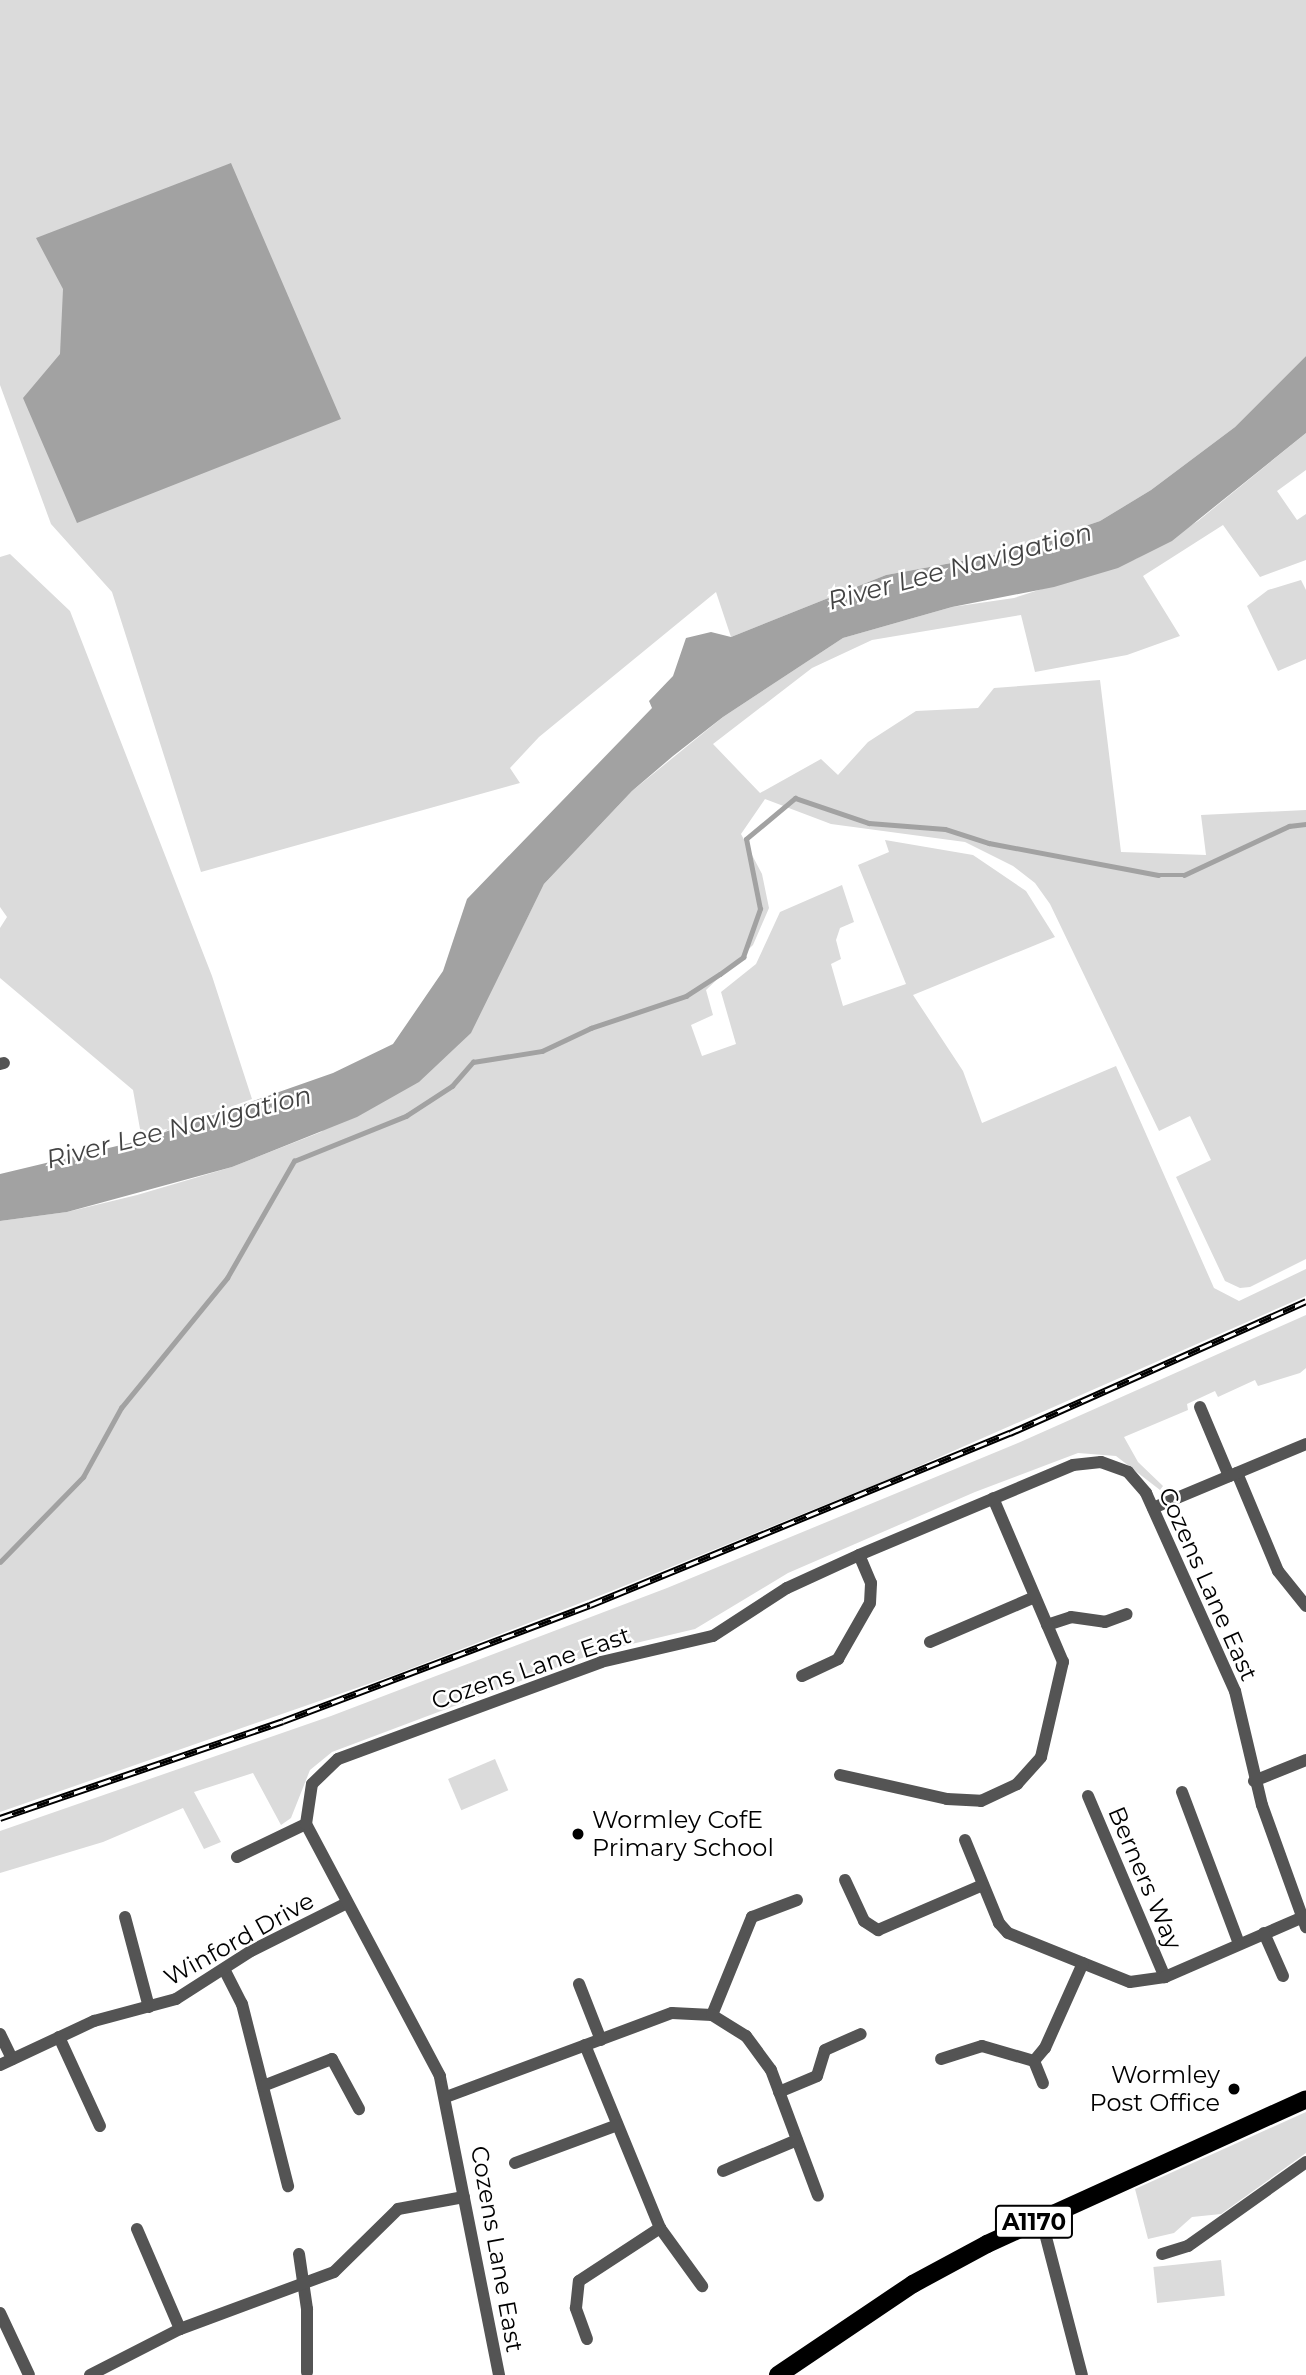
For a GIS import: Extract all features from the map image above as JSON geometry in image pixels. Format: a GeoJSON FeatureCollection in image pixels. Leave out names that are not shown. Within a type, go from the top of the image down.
{"type":"FeatureCollection","features":[{"type":"Feature","properties":{"kind":"main road","name":"A1170"},"geometry":{"type":"LineString","coordinates":[[778,2375],[913,2284],[1041,2218],[1306,2099]]}},
{"type":"Feature","properties":{"kind":"street"},"geometry":{"type":"LineString","coordinates":[[1200,1407],[1278,1571],[1306,1606]]}},
{"type":"Feature","properties":{"kind":"street"},"geometry":{"type":"LineString","coordinates":[[1153,1508],[1306,1444]]}},
{"type":"Feature","properties":{"kind":"street","name":"Cozens Lane East"},"geometry":{"type":"LineString","coordinates":[[499,2375],[446,2097],[424,2042],[306,1824],[312,1784],[338,1759],[601,1662],[690,1645],[713,1636],[787,1588],[993,1498],[1090,1461],[1128,1472],[1153,1508],[1235,1691],[1254,1781],[1305,1922]]}},
{"type":"Feature","properties":{"kind":"street"},"geometry":{"type":"LineString","coordinates":[[840,1774],[964,1802],[981,1801],[1017,1784],[1041,1757],[1062,1682],[1063,1662],[993,1498]]}},
{"type":"Feature","properties":{"kind":"street"},"geometry":{"type":"LineString","coordinates":[[802,1676],[838,1659],[870,1603],[871,1583],[859,1555]]}},
{"type":"Feature","properties":{"kind":"street"},"geometry":{"type":"LineString","coordinates":[[930,1642],[1035,1597]]}},
{"type":"Feature","properties":{"kind":"street"},"geometry":{"type":"LineString","coordinates":[[1047,1625],[1071,1617],[1105,1622],[1128,1614]]}},
{"type":"Feature","properties":{"kind":"street"},"geometry":{"type":"LineString","coordinates":[[1254,1781],[1306,1760]]}},
{"type":"Feature","properties":{"kind":"street"},"geometry":{"type":"LineString","coordinates":[[1182,1792],[1239,1944]]}},
{"type":"Feature","properties":{"kind":"street","name":"Berners Way"},"geometry":{"type":"LineString","coordinates":[[1088,1796],[1165,1977]]}},
{"type":"Feature","properties":{"kind":"street"},"geometry":{"type":"LineString","coordinates":[[237,1857],[306,1824]]}},
{"type":"Feature","properties":{"kind":"street","name":"Berners Way"},"geometry":{"type":"LineString","coordinates":[[965,1840],[983,1885],[1008,1934],[1130,1982],[1165,1977],[1264,1933],[1305,1922]]}},
{"type":"Feature","properties":{"kind":"street"},"geometry":{"type":"LineString","coordinates":[[845,1880],[863,1921],[878,1930],[983,1885]]}},
{"type":"Feature","properties":{"kind":"street"},"geometry":{"type":"LineString","coordinates":[[712,2015],[752,1917],[797,1900]]}},
{"type":"Feature","properties":{"kind":"street","name":"Winford Drive"},"geometry":{"type":"LineString","coordinates":[[0,2034],[6,2062],[94,2021],[187,1994],[224,1969],[347,1903]]}},
{"type":"Feature","properties":{"kind":"street","name":"Winford Drive"},"geometry":{"type":"LineString","coordinates":[[125,1917],[149,2007]]}},
{"type":"Feature","properties":{"kind":"street"},"geometry":{"type":"LineString","coordinates":[[1264,1933],[1283,1976]]}},
{"type":"Feature","properties":{"kind":"street"},"geometry":{"type":"LineString","coordinates":[[1034,2062],[1045,2048],[1083,1963]]}},
{"type":"Feature","properties":{"kind":"street"},"geometry":{"type":"LineString","coordinates":[[224,1969],[242,2004],[288,2186]]}},
{"type":"Feature","properties":{"kind":"street"},"geometry":{"type":"LineString","coordinates":[[579,1984],[601,2040]]}},
{"type":"Feature","properties":{"kind":"street"},"geometry":{"type":"LineString","coordinates":[[446,2097],[672,2013],[712,2015],[753,2043],[779,2092],[818,2196]]}},
{"type":"Feature","properties":{"kind":"street"},"geometry":{"type":"LineString","coordinates":[[779,2092],[817,2076],[825,2050],[861,2034]]}},
{"type":"Feature","properties":{"kind":"street"},"geometry":{"type":"LineString","coordinates":[[58,2037],[100,2126]]}},
{"type":"Feature","properties":{"kind":"street"},"geometry":{"type":"LineString","coordinates":[[585,2045],[660,2228],[702,2286]]}},
{"type":"Feature","properties":{"kind":"street"},"geometry":{"type":"LineString","coordinates":[[941,2059],[982,2046],[1034,2062],[1043,2083]]}},
{"type":"Feature","properties":{"kind":"street"},"geometry":{"type":"LineString","coordinates":[[263,2086],[332,2059],[359,2109]]}},
{"type":"Feature","properties":{"kind":"street"},"geometry":{"type":"LineString","coordinates":[[515,2163],[617,2124]]}},
{"type":"Feature","properties":{"kind":"street"},"geometry":{"type":"LineString","coordinates":[[723,2171],[797,2140]]}},
{"type":"Feature","properties":{"kind":"street"},"geometry":{"type":"LineString","coordinates":[[1161,2254],[1188,2246],[1306,2162]]}},
{"type":"Feature","properties":{"kind":"street"},"geometry":{"type":"LineString","coordinates":[[90,2375],[180,2329],[303,2285],[341,2268],[397,2209],[464,2197]]}},
{"type":"Feature","properties":{"kind":"street"},"geometry":{"type":"LineString","coordinates":[[1041,2218],[1082,2375]]}},
{"type":"Feature","properties":{"kind":"street"},"geometry":{"type":"LineString","coordinates":[[587,2339],[576,2308],[579,2281],[660,2228]]}},
{"type":"Feature","properties":{"kind":"street"},"geometry":{"type":"LineString","coordinates":[[136,2229],[180,2329]]}},
{"type":"Feature","properties":{"kind":"street"},"geometry":{"type":"LineString","coordinates":[[299,2254],[307,2372]]}},
{"type":"Feature","properties":{"kind":"street"},"geometry":{"type":"LineString","coordinates":[[0,2313],[3,2330],[29,2375]]}},
{"type":"Feature","properties":{"kind":"shaded area"},"geometry":{"type":"Polygon","coordinates":[[[0,0],[1306,0],[1306,356],[1235,427],[1151,490],[1100,521],[1006,553],[886,575],[731,637],[716,592],[539,737],[510,768],[520,783],[201,872],[112,592],[51,524],[0,385],[0,0]]]}},
{"type":"Feature","properties":{"kind":"shaded area"},"geometry":{"type":"Polygon","coordinates":[[[1306,433],[1306,470],[1277,491],[1297,520],[1306,514],[1306,560],[1260,577],[1223,525],[1143,576],[1180,636],[1127,655],[1035,672],[1021,615],[872,640],[812,668],[713,744],[760,793],[821,759],[838,775],[868,742],[916,711],[978,708],[994,688],[1100,680],[1121,852],[1206,855],[1201,815],[1306,810],[1306,1259],[1250,1287],[1240,1288],[1225,1281],[1176,1177],[1211,1160],[1190,1116],[1159,1131],[1050,904],[1035,883],[1013,866],[965,842],[831,824],[765,799],[741,834],[762,874],[769,908],[753,945],[706,990],[713,1015],[691,1025],[702,1056],[736,1044],[721,992],[756,964],[780,912],[842,885],[854,922],[840,928],[836,940],[841,959],[831,964],[843,1006],[906,984],[858,865],[889,852],[885,840],[973,855],[1026,891],[1055,937],[913,995],[963,1071],[982,1123],[1116,1066],[1214,1288],[1239,1301],[1306,1269],[1306,1296],[894,1477],[609,1592],[394,1675],[0,1812],[0,1221],[67,1212],[137,1195],[232,1167],[321,1132],[500,972],[544,884],[632,791],[723,717],[843,638],[952,607],[1014,598],[1136,559],[1198,521],[1306,433]]]}},
{"type":"Feature","properties":{"kind":"shaded area"},"geometry":{"type":"Polygon","coordinates":[[[10,554],[70,611],[212,976],[252,1099],[142,1140],[133,1090],[0,978],[0,928],[7,917],[0,907],[0,557],[10,554]]]}},
{"type":"Feature","properties":{"kind":"shaded area"},"geometry":{"type":"Polygon","coordinates":[[[1301,580],[1306,590],[1306,659],[1278,671],[1247,606],[1268,590],[1301,580]]]}},
{"type":"Feature","properties":{"kind":"shaded area"},"geometry":{"type":"Polygon","coordinates":[[[1306,1315],[1306,1368],[1300,1373],[1258,1386],[1255,1380],[1218,1397],[1215,1391],[1187,1404],[1188,1410],[1124,1437],[1138,1462],[1163,1486],[1160,1490],[1116,1456],[1078,1453],[975,1492],[788,1573],[695,1629],[598,1652],[332,1752],[310,1770],[291,1818],[281,1825],[253,1773],[194,1792],[221,1842],[204,1849],[183,1808],[103,1842],[0,1873],[0,1831],[331,1716],[667,1588],[1018,1443],[1306,1315]]]}},
{"type":"Feature","properties":{"kind":"shaded area"},"geometry":{"type":"Polygon","coordinates":[[[495,1759],[508,1790],[461,1810],[448,1779],[495,1759]]]}},
{"type":"Feature","properties":{"kind":"shaded area"},"geometry":{"type":"Polygon","coordinates":[[[1306,2112],[1306,2153],[1221,2214],[1192,2217],[1174,2233],[1148,2239],[1135,2189],[1306,2112]]]}},
{"type":"Feature","properties":{"kind":"shaded area"},"geometry":{"type":"Polygon","coordinates":[[[1221,2260],[1225,2296],[1157,2303],[1153,2267],[1221,2260]]]}},
{"type":"Feature","properties":{"kind":"water"},"geometry":{"type":"Polygon","coordinates":[[[231,163],[341,419],[77,523],[23,398],[60,354],[63,289],[36,238],[231,163]]]}},
{"type":"Feature","properties":{"kind":"water","name":"River Lee Navigation"},"geometry":{"type":"Polygon","coordinates":[[[1306,356],[1306,433],[1172,541],[1118,568],[1054,587],[952,607],[843,638],[723,717],[673,756],[632,791],[544,884],[471,1033],[419,1082],[357,1117],[232,1167],[67,1212],[0,1221],[0,1174],[142,1140],[333,1073],[393,1044],[443,971],[467,899],[652,708],[649,701],[673,676],[686,638],[711,632],[731,637],[886,575],[1006,553],[1100,521],[1151,490],[1235,427],[1306,356]]]}},
{"type":"Feature","properties":{"kind":"waterway"},"geometry":{"type":"LineString","coordinates":[[0,1562],[83,1477],[121,1408],[227,1278],[294,1161],[406,1116],[452,1086],[473,1062],[542,1051],[591,1028],[686,996],[720,974],[743,957],[760,909],[746,839],[795,798],[869,823],[945,829],[989,843],[1158,875],[1184,875],[1289,826],[1306,824]]}},
{"type":"Feature","properties":{"kind":"railway"},"geometry":{"type":"LineString","coordinates":[[0,1818],[283,1721],[590,1605],[1010,1433],[1306,1301]]}},
{"type":"Feature","properties":{"kind":"place","name":"Wormley CofE Primary School"},"geometry":{"type":"Point","coordinates":[578,1834]}},
{"type":"Feature","properties":{"kind":"place","name":"Wormley Post Office"},"geometry":{"type":"Point","coordinates":[1234,2089]}}]}
